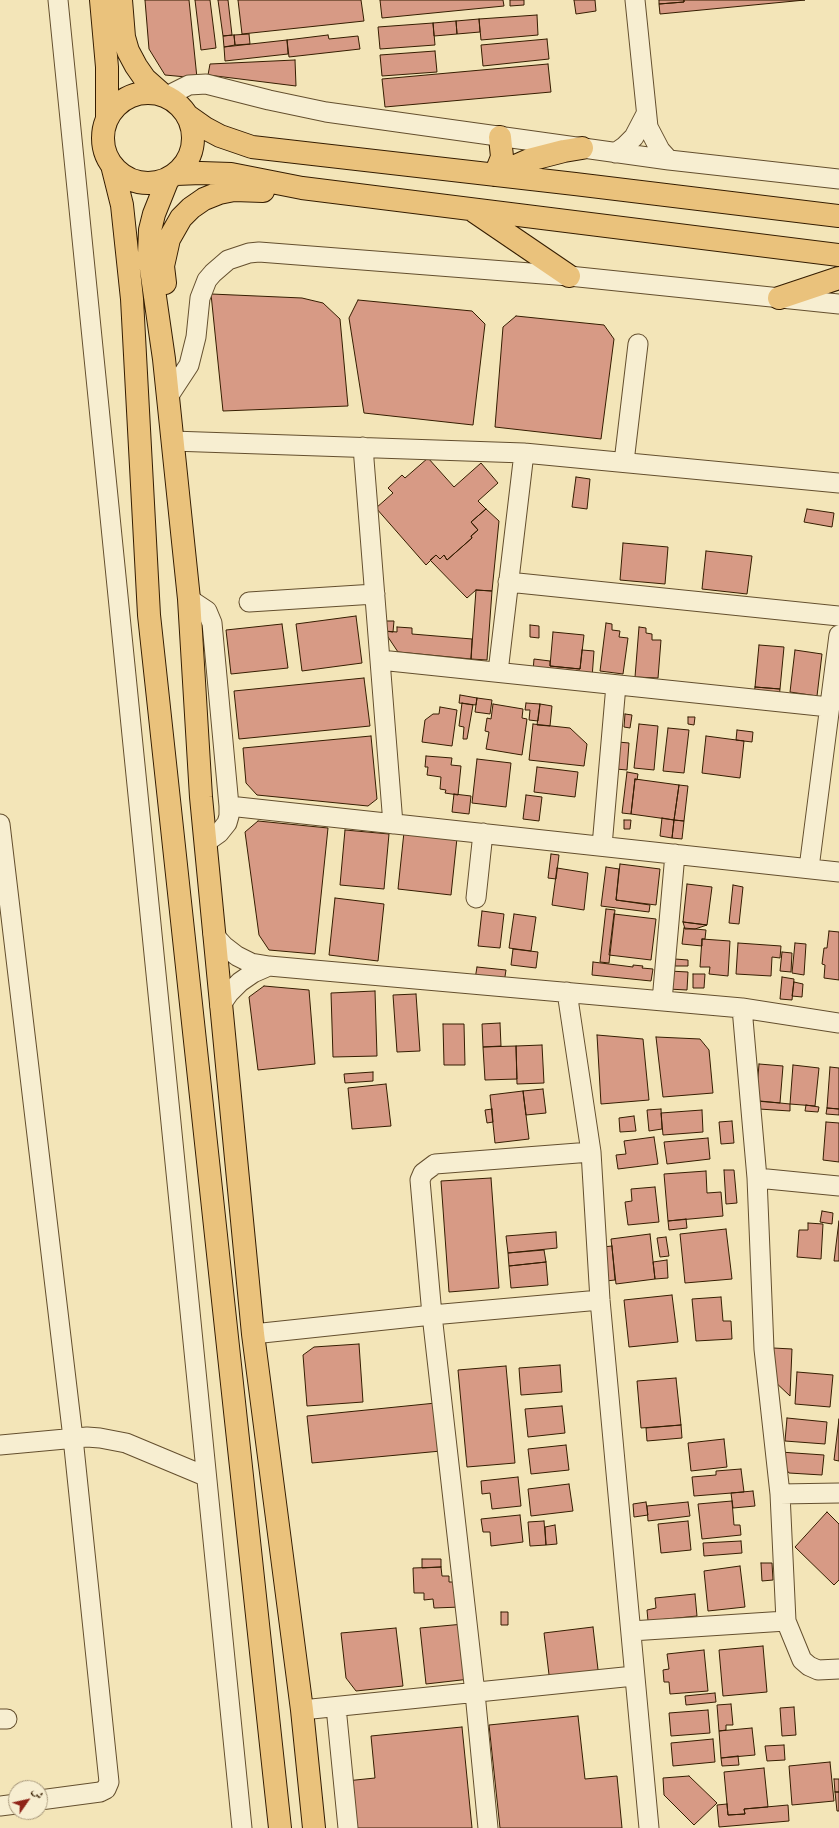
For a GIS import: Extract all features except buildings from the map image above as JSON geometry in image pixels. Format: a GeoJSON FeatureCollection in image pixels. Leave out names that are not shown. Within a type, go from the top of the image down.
{"type":"FeatureCollection","features":[{"type":"Feature","properties":{"kind":"main road"},"geometry":{"type":"LineString","coordinates":[[101,0],[107,67],[107,119]]}},
{"type":"Feature","properties":{"kind":"main road"},"geometry":{"type":"LineString","coordinates":[[120,0],[124,37],[128,50],[136,66],[145,79],[165,96],[179,104],[188,116],[194,131],[193,148],[187,162],[172,177],[154,214],[150,230],[149,255],[164,359],[189,599],[205,843],[253,1334],[302,1710],[314,1828]]}},
{"type":"Feature","properties":{"kind":"main road"},"geometry":{"type":"LineString","coordinates":[[165,96],[150,92],[137,94],[124,99],[114,108],[107,119],[103,131],[103,143],[106,155],[112,165],[123,176],[138,182],[153,184],[172,177],[201,173],[231,174],[302,188],[839,256]]}},
{"type":"Feature","properties":{"kind":"main road"},"geometry":{"type":"LineString","coordinates":[[188,116],[215,134],[252,147],[839,216]]}},
{"type":"Feature","properties":{"kind":"main road"},"geometry":{"type":"LineString","coordinates":[[495,175],[502,157],[500,137]]}},
{"type":"Feature","properties":{"kind":"main road"},"geometry":{"type":"LineString","coordinates":[[495,175],[534,158],[582,148]]}},
{"type":"Feature","properties":{"kind":"main road"},"geometry":{"type":"LineString","coordinates":[[112,165],[122,205],[132,299],[149,615],[280,1828]]}},
{"type":"Feature","properties":{"kind":"main road"},"geometry":{"type":"LineString","coordinates":[[164,359],[170,341],[171,330],[163,266],[165,253],[171,234],[181,218],[191,208],[204,199],[219,193],[234,190],[280,192],[302,188]]}},
{"type":"Feature","properties":{"kind":"main road"},"geometry":{"type":"LineString","coordinates":[[472,210],[569,276]]}},
{"type":"Feature","properties":{"kind":"main road"},"geometry":{"type":"LineString","coordinates":[[779,298],[839,278]]}},
{"type":"Feature","properties":{"kind":"street"},"geometry":{"type":"LineString","coordinates":[[58,0],[205,1476],[242,1828]]}},
{"type":"Feature","properties":{"kind":"street"},"geometry":{"type":"LineString","coordinates":[[635,0],[648,127],[653,139],[669,160]]}},
{"type":"Feature","properties":{"kind":"street"},"geometry":{"type":"LineString","coordinates":[[165,96],[189,85],[206,84],[269,100],[326,112],[614,153],[839,179]]}},
{"type":"Feature","properties":{"kind":"street"},"geometry":{"type":"LineString","coordinates":[[614,153],[625,146],[634,137],[646,114]]}},
{"type":"Feature","properties":{"kind":"street"},"geometry":{"type":"LineString","coordinates":[[168,397],[189,365],[196,337],[198,308],[203,289],[213,273],[220,266],[238,255],[259,252],[569,276],[839,304]]}},
{"type":"Feature","properties":{"kind":"street"},"geometry":{"type":"LineString","coordinates":[[624,462],[638,344]]}},
{"type":"Feature","properties":{"kind":"street"},"geometry":{"type":"LineString","coordinates":[[172,441],[524,453],[839,483]]}},
{"type":"Feature","properties":{"kind":"street"},"geometry":{"type":"LineString","coordinates":[[363,447],[393,824]]}},
{"type":"Feature","properties":{"kind":"street"},"geometry":{"type":"LineString","coordinates":[[498,672],[524,453]]}},
{"type":"Feature","properties":{"kind":"street"},"geometry":{"type":"LineString","coordinates":[[508,582],[839,616]]}},
{"type":"Feature","properties":{"kind":"street"},"geometry":{"type":"LineString","coordinates":[[249,602],[375,594]]}},
{"type":"Feature","properties":{"kind":"street"},"geometry":{"type":"LineString","coordinates":[[189,599],[207,611],[212,623],[229,806],[227,823],[219,833],[205,843]]}},
{"type":"Feature","properties":{"kind":"street"},"geometry":{"type":"LineString","coordinates":[[808,868],[839,635]]}},
{"type":"Feature","properties":{"kind":"street"},"geometry":{"type":"LineString","coordinates":[[380,660],[829,707]]}},
{"type":"Feature","properties":{"kind":"street"},"geometry":{"type":"LineString","coordinates":[[602,846],[616,684]]}},
{"type":"Feature","properties":{"kind":"street"},"geometry":{"type":"LineString","coordinates":[[229,806],[839,872]]}},
{"type":"Feature","properties":{"kind":"street"},"geometry":{"type":"LineString","coordinates":[[0,824],[73,1438],[110,1782],[106,1789],[100,1792],[48,1799]]}},
{"type":"Feature","properties":{"kind":"street"},"geometry":{"type":"LineString","coordinates":[[476,898],[483,833]]}},
{"type":"Feature","properties":{"kind":"street"},"geometry":{"type":"LineString","coordinates":[[662,1001],[675,854]]}},
{"type":"Feature","properties":{"kind":"street"},"geometry":{"type":"LineString","coordinates":[[213,934],[236,956],[251,963],[270,966],[742,1008],[839,1023]]}},
{"type":"Feature","properties":{"kind":"street"},"geometry":{"type":"LineString","coordinates":[[220,1006],[229,993],[240,982],[253,973],[270,966]]}},
{"type":"Feature","properties":{"kind":"street"},"geometry":{"type":"LineString","coordinates":[[567,992],[592,1152],[600,1300],[649,1828]]}},
{"type":"Feature","properties":{"kind":"street"},"geometry":{"type":"LineString","coordinates":[[742,1008],[757,1178],[764,1349],[780,1494],[786,1621],[802,1660],[809,1666],[818,1670],[839,1669]]}},
{"type":"Feature","properties":{"kind":"street"},"geometry":{"type":"LineString","coordinates":[[488,1828],[475,1693],[432,1315],[420,1180],[428,1168],[442,1164],[592,1152]]}},
{"type":"Feature","properties":{"kind":"street"},"geometry":{"type":"LineString","coordinates":[[757,1178],[839,1186]]}},
{"type":"Feature","properties":{"kind":"street"},"geometry":{"type":"LineString","coordinates":[[253,1334],[432,1315],[600,1300]]}},
{"type":"Feature","properties":{"kind":"street"},"geometry":{"type":"LineString","coordinates":[[0,1445],[73,1438],[100,1438],[126,1443],[205,1476]]}},
{"type":"Feature","properties":{"kind":"street"},"geometry":{"type":"LineString","coordinates":[[780,1494],[839,1493]]}},
{"type":"Feature","properties":{"kind":"street"},"geometry":{"type":"LineString","coordinates":[[631,1631],[786,1621]]}},
{"type":"Feature","properties":{"kind":"street"},"geometry":{"type":"LineString","coordinates":[[302,1710],[634,1676]]}},
{"type":"Feature","properties":{"kind":"street"},"geometry":{"type":"LineString","coordinates":[[336,1707],[348,1828]]}}]}
